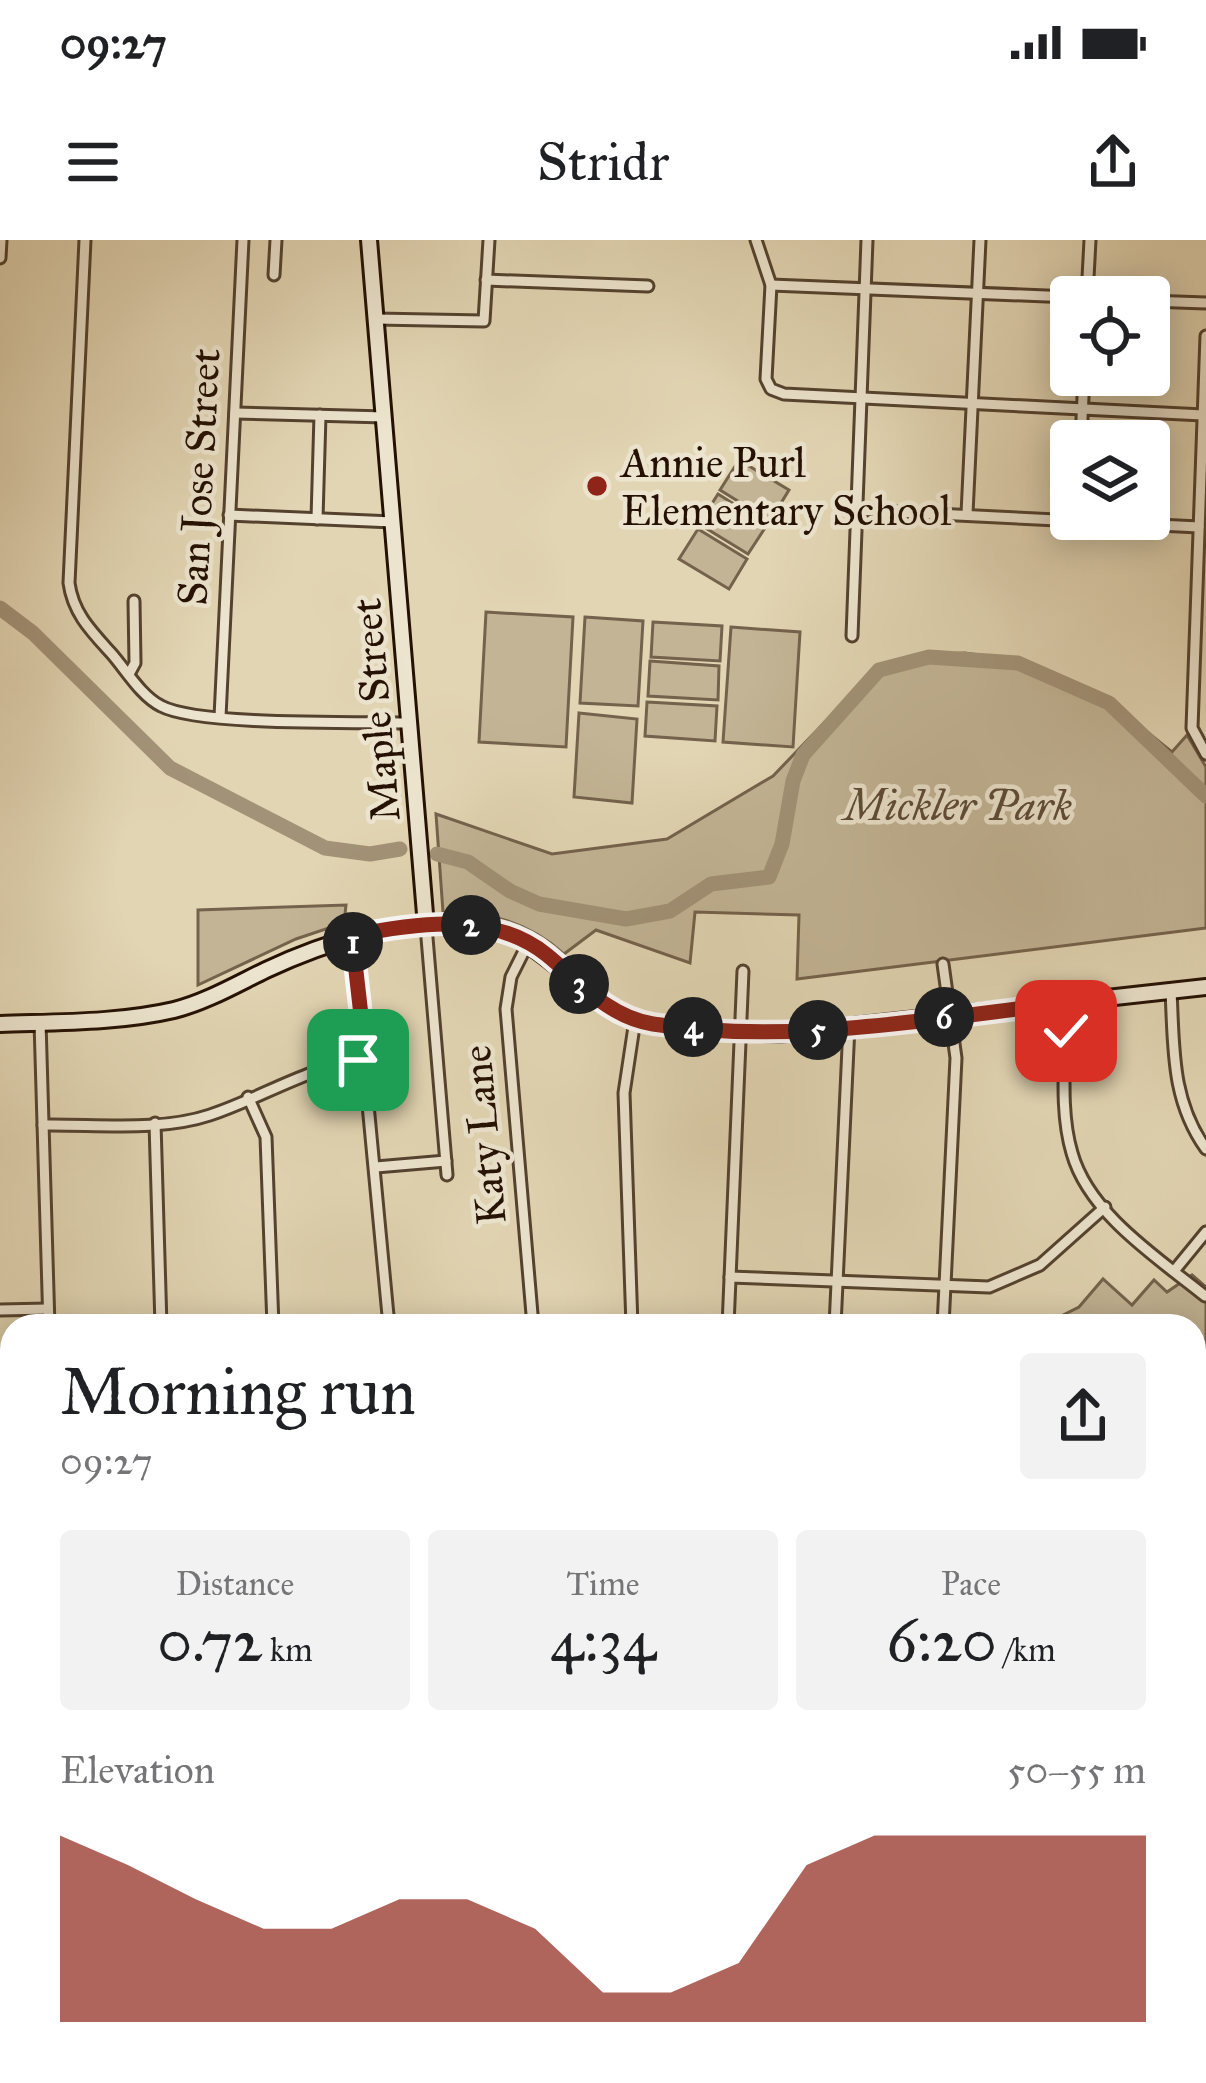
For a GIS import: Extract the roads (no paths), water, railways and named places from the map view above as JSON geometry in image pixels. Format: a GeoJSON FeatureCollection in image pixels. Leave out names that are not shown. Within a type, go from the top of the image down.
{"type":"FeatureCollection","features":[{"type":"Feature","properties":{"kind":"street"},"geometry":{"type":"LineString","coordinates":[[0,258],[1,240]]}},
{"type":"Feature","properties":{"kind":"street"},"geometry":{"type":"LineString","coordinates":[[85,240],[69,583],[74,608],[158,705],[220,716],[410,724]]}},
{"type":"Feature","properties":{"kind":"street","name":"San Jose Street"},"geometry":{"type":"LineString","coordinates":[[220,716],[243,240]]}},
{"type":"Feature","properties":{"kind":"street"},"geometry":{"type":"LineString","coordinates":[[274,275],[276,240]]}},
{"type":"Feature","properties":{"kind":"street","name":"Maple Street"},"geometry":{"type":"LineString","coordinates":[[369,240],[447,1175]]}},
{"type":"Feature","properties":{"kind":"street"},"geometry":{"type":"LineString","coordinates":[[376,319],[484,321],[489,240]]}},
{"type":"Feature","properties":{"kind":"street"},"geometry":{"type":"LineString","coordinates":[[757,240],[770,285],[768,385],[784,394],[1083,409],[1204,422]]}},
{"type":"Feature","properties":{"kind":"street"},"geometry":{"type":"LineString","coordinates":[[852,636],[866,240]]}},
{"type":"Feature","properties":{"kind":"street"},"geometry":{"type":"LineString","coordinates":[[967,514],[980,240]]}},
{"type":"Feature","properties":{"kind":"street"},"geometry":{"type":"LineString","coordinates":[[1088,276],[1090,240]]}},
{"type":"Feature","properties":{"kind":"street"},"geometry":{"type":"LineString","coordinates":[[486,280],[648,286]]}},
{"type":"Feature","properties":{"kind":"street"},"geometry":{"type":"LineString","coordinates":[[770,285],[1050,296]]}},
{"type":"Feature","properties":{"kind":"street"},"geometry":{"type":"LineString","coordinates":[[1170,302],[1206,303]]}},
{"type":"Feature","properties":{"kind":"street"},"geometry":{"type":"LineString","coordinates":[[1206,336],[1202,552],[1192,728],[1206,754]]}},
{"type":"Feature","properties":{"kind":"street"},"geometry":{"type":"LineString","coordinates":[[1082,420],[1083,396]]}},
{"type":"Feature","properties":{"kind":"street"},"geometry":{"type":"LineString","coordinates":[[235,412],[385,417]]}},
{"type":"Feature","properties":{"kind":"street"},"geometry":{"type":"LineString","coordinates":[[317,519],[320,415]]}},
{"type":"Feature","properties":{"kind":"street"},"geometry":{"type":"LineString","coordinates":[[855,510],[1050,518]]}},
{"type":"Feature","properties":{"kind":"street"},"geometry":{"type":"LineString","coordinates":[[229,514],[393,522]]}},
{"type":"Feature","properties":{"kind":"street"},"geometry":{"type":"LineString","coordinates":[[1170,524],[1199,526]]}},
{"type":"Feature","properties":{"kind":"street"},"geometry":{"type":"LineString","coordinates":[[129,674],[135,663],[134,601]]}},
{"type":"Feature","properties":{"kind":"street"},"geometry":{"type":"LineString","coordinates":[[0,1024],[177,1009],[352,936],[426,926],[488,927],[528,943],[591,994],[635,1020],[742,1032],[780,1034],[1206,987]]}},
{"type":"Feature","properties":{"kind":"street"},"geometry":{"type":"LineString","coordinates":[[352,936],[388,1314]]}},
{"type":"Feature","properties":{"kind":"street","name":"Katy Lane"},"geometry":{"type":"LineString","coordinates":[[528,943],[511,977],[506,1009],[532,1314]]}},
{"type":"Feature","properties":{"kind":"street"},"geometry":{"type":"LineString","coordinates":[[943,964],[956,1058],[944,1314]]}},
{"type":"Feature","properties":{"kind":"street"},"geometry":{"type":"LineString","coordinates":[[728,1314],[743,971]]}},
{"type":"Feature","properties":{"kind":"street"},"geometry":{"type":"LineString","coordinates":[[1171,991],[1178,1096],[1206,1149]]}},
{"type":"Feature","properties":{"kind":"street"},"geometry":{"type":"LineString","coordinates":[[1065,1003],[1065,1107],[1072,1155],[1106,1207],[1205,1296]]}},
{"type":"Feature","properties":{"kind":"street"},"geometry":{"type":"LineString","coordinates":[[632,1314],[624,1093],[635,1020]]}},
{"type":"Feature","properties":{"kind":"street"},"geometry":{"type":"LineString","coordinates":[[40,1022],[48,1314]]}},
{"type":"Feature","properties":{"kind":"street"},"geometry":{"type":"LineString","coordinates":[[836,1314],[849,1026]]}},
{"type":"Feature","properties":{"kind":"street"},"geometry":{"type":"LineString","coordinates":[[43,1125],[155,1123],[209,1115],[325,1065],[366,1059]]}},
{"type":"Feature","properties":{"kind":"street"},"geometry":{"type":"LineString","coordinates":[[248,1097],[266,1137],[273,1314]]}},
{"type":"Feature","properties":{"kind":"street"},"geometry":{"type":"LineString","coordinates":[[155,1123],[161,1314]]}},
{"type":"Feature","properties":{"kind":"street"},"geometry":{"type":"LineString","coordinates":[[376,1167],[446,1161]]}},
{"type":"Feature","properties":{"kind":"street"},"geometry":{"type":"LineString","coordinates":[[730,1277],[989,1287],[1026,1274],[1106,1207]]}},
{"type":"Feature","properties":{"kind":"street"},"geometry":{"type":"LineString","coordinates":[[1174,1271],[1206,1232]]}},
{"type":"Feature","properties":{"kind":"street"},"geometry":{"type":"LineString","coordinates":[[0,1310],[48,1309]]}},
{"type":"Feature","properties":{"kind":"waterway"},"geometry":{"type":"LineString","coordinates":[[0,608],[33,633],[170,768],[325,848],[370,854],[400,849]]}},
{"type":"Feature","properties":{"kind":"waterway"},"geometry":{"type":"LineString","coordinates":[[437,854],[468,862],[539,904],[626,919],[670,911],[711,884],[769,877],[782,844],[793,781],[803,755],[879,670],[929,657],[1018,663],[1109,703],[1206,796]]}},
{"type":"Feature","properties":{"kind":"place","name":"Annie Purl Elementary School"},"geometry":{"type":"Point","coordinates":[597,486]}},
{"type":"Feature","properties":{"kind":"park label","name":"Mickler Park"},"geometry":{"type":"Point","coordinates":[958,805]}}]}
